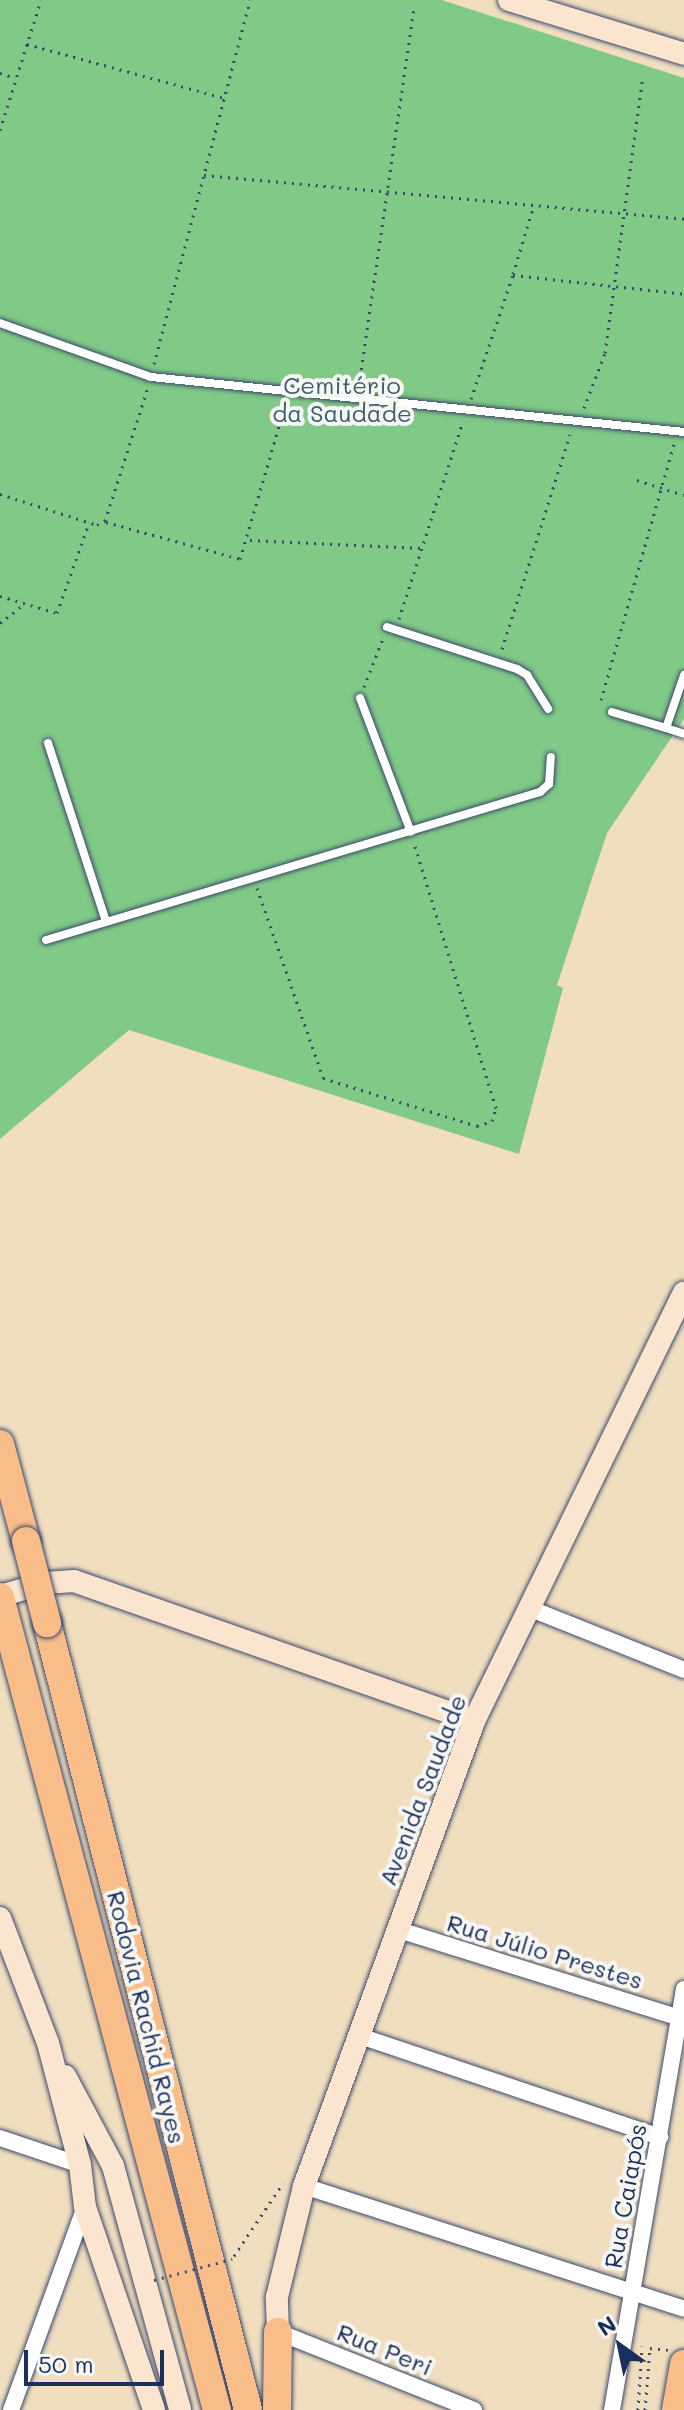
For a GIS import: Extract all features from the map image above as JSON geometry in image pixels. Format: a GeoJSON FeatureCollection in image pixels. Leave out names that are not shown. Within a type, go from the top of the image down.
{"type":"FeatureCollection","features":[{"type":"Feature","properties":{"kind":"highway","name":"Rodovia Rachid Rayes"},"geometry":{"type":"LineString","coordinates":[[0,1444],[248,2410]]}},
{"type":"Feature","properties":{"kind":"highway","name":"Rodovia Rachid Rayes"},"geometry":{"type":"LineString","coordinates":[[0,1597],[217,2410]]}},
{"type":"Feature","properties":{"kind":"highway"},"geometry":{"type":"LineString","coordinates":[[277,2410],[278,2332]]}},
{"type":"Feature","properties":{"kind":"highway"},"geometry":{"type":"LineString","coordinates":[[676,2410],[678,2358]]}},
{"type":"Feature","properties":{"kind":"street"},"geometry":{"type":"LineString","coordinates":[[509,0],[684,54]]}},
{"type":"Feature","properties":{"kind":"street","name":"Avenida Saudade"},"geometry":{"type":"LineString","coordinates":[[278,2332],[277,2297],[304,2186],[474,1721],[684,1293]]}},
{"type":"Feature","properties":{"kind":"street"},"geometry":{"type":"LineString","coordinates":[[0,1597],[45,1583],[74,1581],[474,1721]]}},
{"type":"Feature","properties":{"kind":"street"},"geometry":{"type":"LineString","coordinates":[[531,1609],[684,1670]]}},
{"type":"Feature","properties":{"kind":"street"},"geometry":{"type":"LineString","coordinates":[[0,1918],[48,2043],[80,2165],[85,2207],[154,2410]]}},
{"type":"Feature","properties":{"kind":"street","name":"Rua Júlio Prestes"},"geometry":{"type":"LineString","coordinates":[[396,1929],[680,2018]]}},
{"type":"Feature","properties":{"kind":"street","name":"Rua Caiapós"},"geometry":{"type":"LineString","coordinates":[[612,2410],[684,1989]]}},
{"type":"Feature","properties":{"kind":"street"},"geometry":{"type":"LineString","coordinates":[[357,2035],[660,2137]]}},
{"type":"Feature","properties":{"kind":"street"},"geometry":{"type":"LineString","coordinates":[[48,2043],[113,2166],[180,2410]]}},
{"type":"Feature","properties":{"kind":"street"},"geometry":{"type":"LineString","coordinates":[[0,2138],[80,2165]]}},
{"type":"Feature","properties":{"kind":"street"},"geometry":{"type":"LineString","coordinates":[[304,2186],[684,2309]]}},
{"type":"Feature","properties":{"kind":"street"},"geometry":{"type":"LineString","coordinates":[[11,2410],[85,2207]]}},
{"type":"Feature","properties":{"kind":"street","name":"Rua Peri"},"geometry":{"type":"LineString","coordinates":[[278,2332],[474,2410]]}},
{"type":"Feature","properties":{"kind":"lane"},"geometry":{"type":"LineString","coordinates":[[0,323],[151,377],[681,432]]}},
{"type":"Feature","properties":{"kind":"lane"},"geometry":{"type":"LineString","coordinates":[[387,627],[527,675],[548,709]]}},
{"type":"Feature","properties":{"kind":"lane"},"geometry":{"type":"LineString","coordinates":[[666,728],[684,675]]}},
{"type":"Feature","properties":{"kind":"lane"},"geometry":{"type":"LineString","coordinates":[[360,698],[411,832]]}},
{"type":"Feature","properties":{"kind":"lane"},"geometry":{"type":"LineString","coordinates":[[612,712],[684,734]]}},
{"type":"Feature","properties":{"kind":"lane"},"geometry":{"type":"LineString","coordinates":[[48,743],[106,922]]}},
{"type":"Feature","properties":{"kind":"lane"},"geometry":{"type":"LineString","coordinates":[[46,940],[540,792],[549,784],[551,757]]}},
{"type":"Feature","properties":{"kind":"path"},"geometry":{"type":"LineString","coordinates":[[0,130],[41,0]]}},
{"type":"Feature","properties":{"kind":"path"},"geometry":{"type":"LineString","coordinates":[[105,521],[151,377],[250,0]]}},
{"type":"Feature","properties":{"kind":"path"},"geometry":{"type":"LineString","coordinates":[[357,397],[390,192],[414,9]]}},
{"type":"Feature","properties":{"kind":"path"},"geometry":{"type":"LineString","coordinates":[[27,44],[225,98]]}},
{"type":"Feature","properties":{"kind":"path"},"geometry":{"type":"LineString","coordinates":[[0,73],[16,78]]}},
{"type":"Feature","properties":{"kind":"path"},"geometry":{"type":"LineString","coordinates":[[497,663],[577,420],[605,353],[642,82]]}},
{"type":"Feature","properties":{"kind":"path"},"geometry":{"type":"LineString","coordinates":[[204,175],[684,219]]}},
{"type":"Feature","properties":{"kind":"path"},"geometry":{"type":"LineString","coordinates":[[360,698],[387,627],[398,621],[534,205]]}},
{"type":"Feature","properties":{"kind":"path"},"geometry":{"type":"LineString","coordinates":[[513,275],[684,294]]}},
{"type":"Feature","properties":{"kind":"path"},"geometry":{"type":"LineString","coordinates":[[0,494],[89,523],[105,521],[230,560],[240,559],[249,540],[289,390]]}},
{"type":"Feature","properties":{"kind":"path"},"geometry":{"type":"LineString","coordinates":[[601,700],[681,432]]}},
{"type":"Feature","properties":{"kind":"path"},"geometry":{"type":"LineString","coordinates":[[637,480],[684,495]]}},
{"type":"Feature","properties":{"kind":"path"},"geometry":{"type":"LineString","coordinates":[[0,596],[57,613],[89,523]]}},
{"type":"Feature","properties":{"kind":"path"},"geometry":{"type":"LineString","coordinates":[[249,540],[422,548]]}},
{"type":"Feature","properties":{"kind":"path"},"geometry":{"type":"LineString","coordinates":[[0,623],[24,604]]}},
{"type":"Feature","properties":{"kind":"path"},"geometry":{"type":"LineString","coordinates":[[253,878],[323,1078],[477,1126],[492,1121],[496,1108],[411,832]]}},
{"type":"Feature","properties":{"kind":"path"},"geometry":{"type":"LineString","coordinates":[[154,2280],[232,2259],[286,2179],[304,2186]]}},
{"type":"Feature","properties":{"kind":"path"},"geometry":{"type":"LineString","coordinates":[[645,2410],[650,2348],[678,2358]]}},
{"type":"Feature","properties":{"kind":"path"},"geometry":{"type":"LineString","coordinates":[[638,2410],[640,2388]]}},
{"type":"Feature","properties":{"kind":"green space","name":"Cemitério da Saudade"},"geometry":{"type":"Polygon","coordinates":[[[0,0],[442,0],[684,78],[684,719],[607,833],[557,985],[563,988],[519,1154],[129,1030],[0,1139],[0,0]]]}}]}
